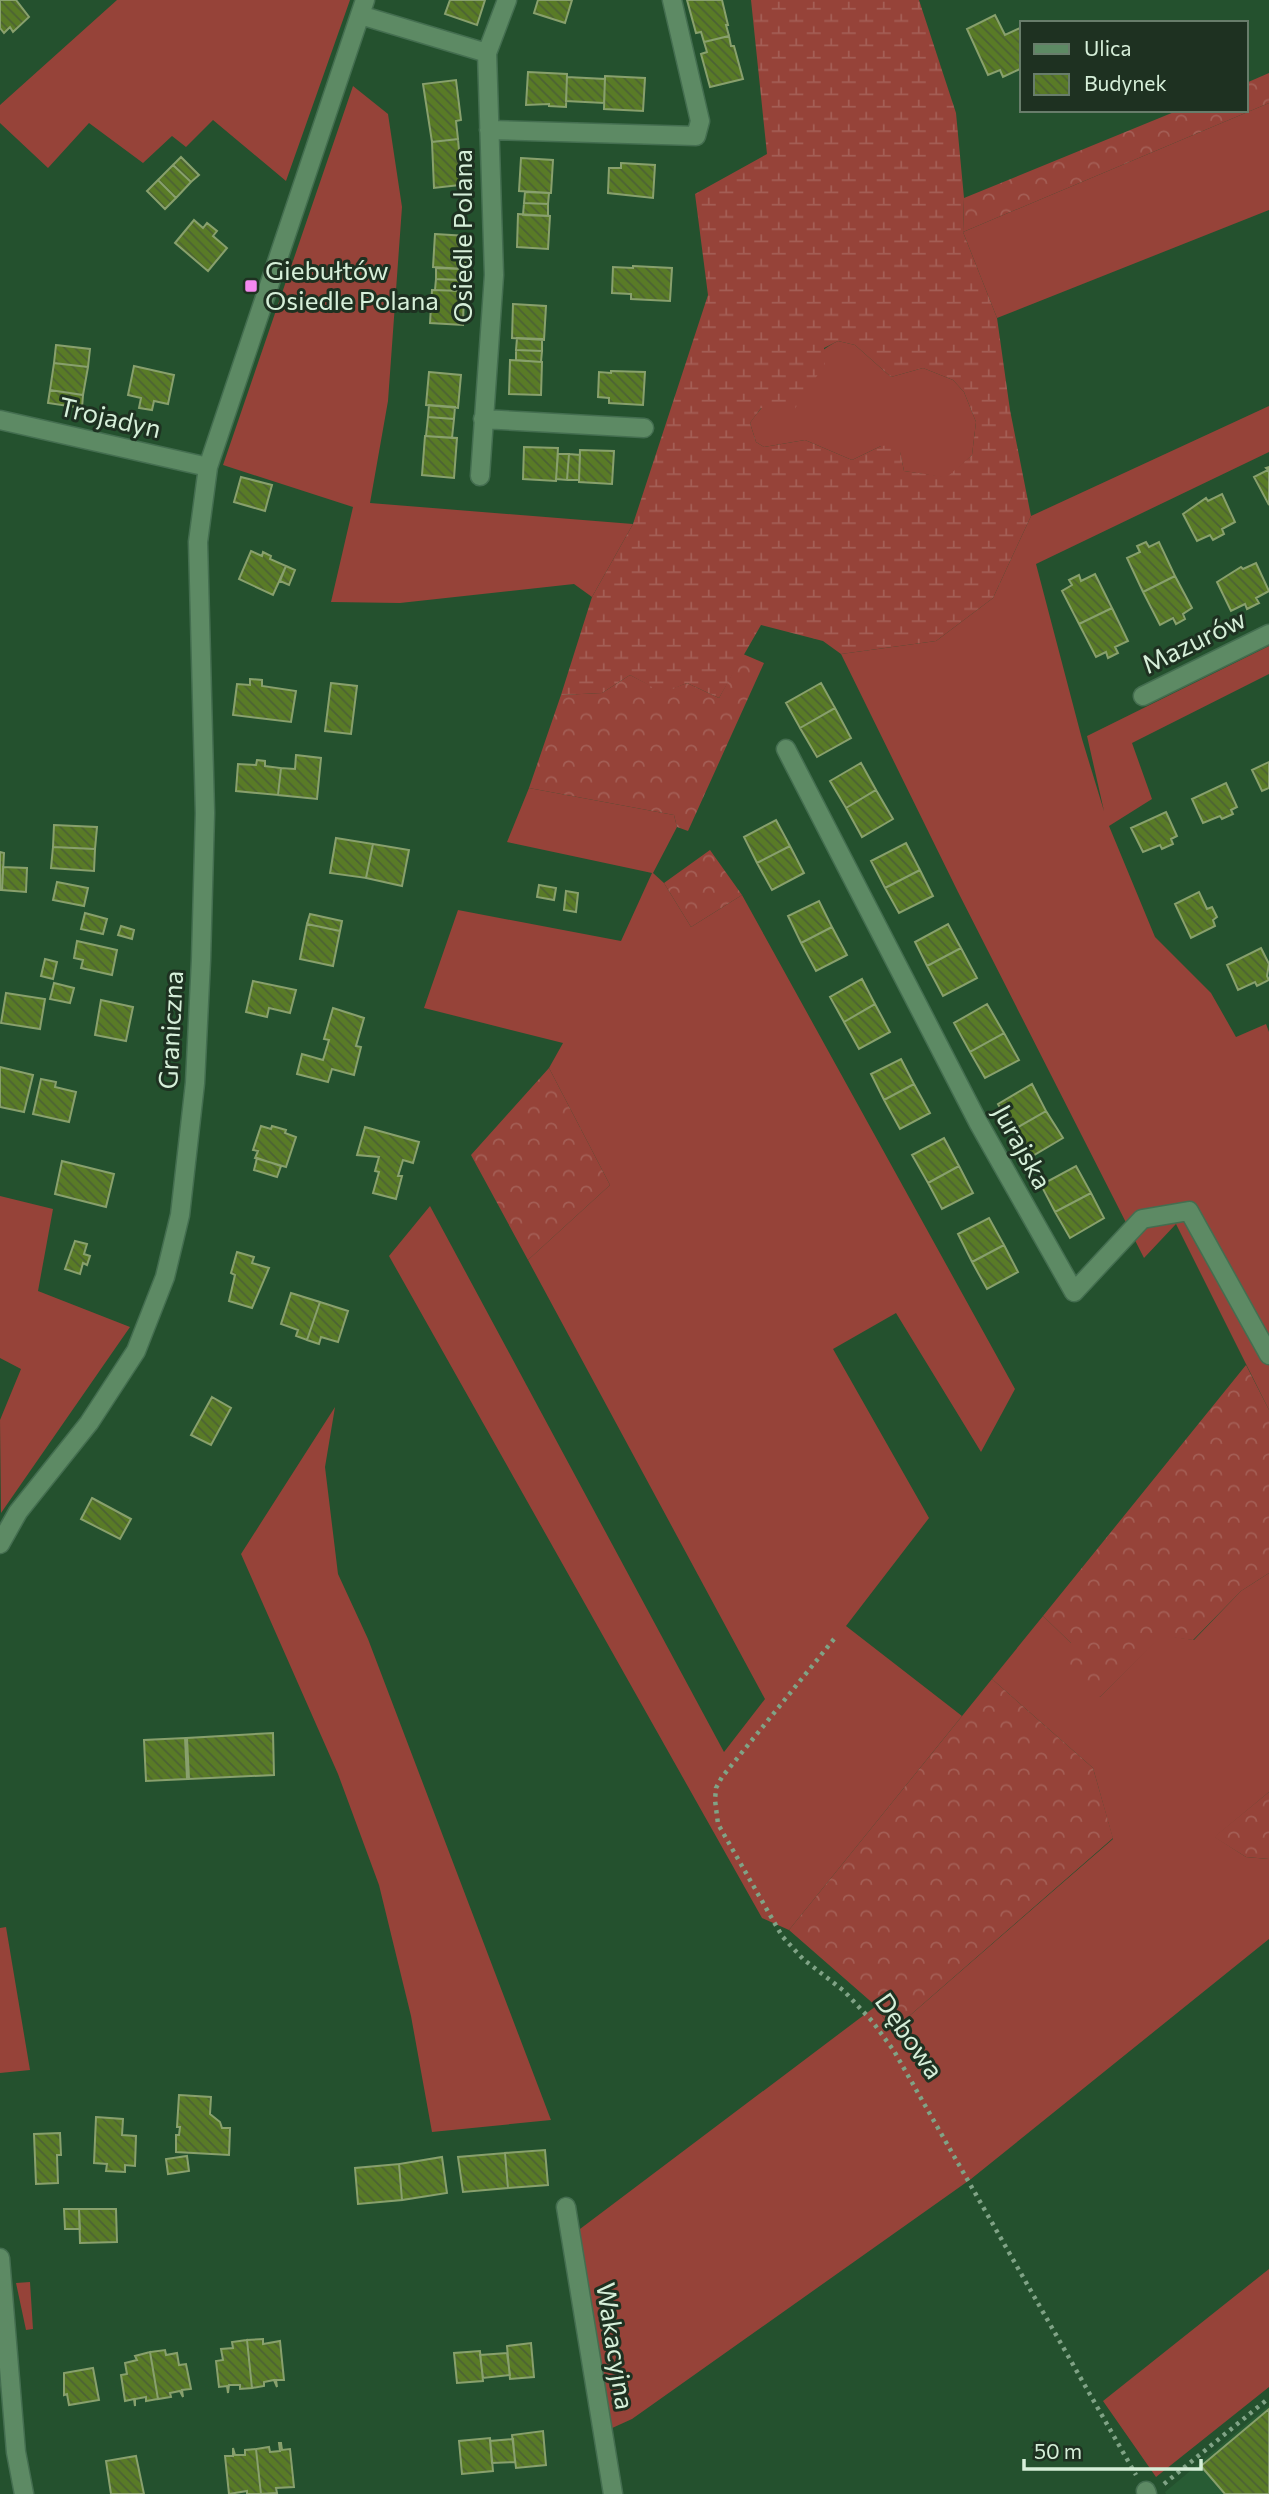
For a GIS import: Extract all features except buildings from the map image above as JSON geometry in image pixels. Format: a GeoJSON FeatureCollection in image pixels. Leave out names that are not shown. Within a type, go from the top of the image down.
{"type":"FeatureCollection","features":[{"type":"Feature","properties":{"kind":"street","name":"Osiedle Polana"},"geometry":{"type":"LineString","coordinates":[[480,476],[494,275],[486,53],[507,0]]}},
{"type":"Feature","properties":{"kind":"street"},"geometry":{"type":"LineString","coordinates":[[489,130],[696,136],[700,121],[672,0]]}},
{"type":"Feature","properties":{"kind":"street"},"geometry":{"type":"LineString","coordinates":[[363,8],[486,53]]}},
{"type":"Feature","properties":{"kind":"street","name":"Graniczna"},"geometry":{"type":"LineString","coordinates":[[0,1544],[18,1512],[89,1423],[136,1351],[165,1277],[180,1215],[195,1083],[201,960],[205,813],[198,541],[208,467],[363,8]]}},
{"type":"Feature","properties":{"kind":"street"},"geometry":{"type":"LineString","coordinates":[[483,419],[643,428]]}},
{"type":"Feature","properties":{"kind":"street","name":"Trojadyn"},"geometry":{"type":"LineString","coordinates":[[0,420],[208,467]]}},
{"type":"Feature","properties":{"kind":"street","name":"Mazurów"},"geometry":{"type":"LineString","coordinates":[[1143,696],[1269,634]]}},
{"type":"Feature","properties":{"kind":"street","name":"Jurajska"},"geometry":{"type":"LineString","coordinates":[[786,749],[978,1122],[1074,1292],[1142,1219],[1189,1211],[1269,1354]]}},
{"type":"Feature","properties":{"kind":"street","name":"Wakacyjna"},"geometry":{"type":"LineString","coordinates":[[566,2207],[613,2494]]}},
{"type":"Feature","properties":{"kind":"street"},"geometry":{"type":"LineString","coordinates":[[0,2258],[5,2380],[24,2494]]}},
{"type":"Feature","properties":{"kind":"path","name":"Dębowa"},"geometry":{"type":"LineString","coordinates":[[834,1639],[722,1777],[716,1788],[718,1824],[782,1936],[803,1959],[844,1991],[894,2050],[1152,2490]]}},
{"type":"Feature","properties":{"kind":"path"},"geometry":{"type":"LineString","coordinates":[[1152,2490],[1269,2398]]}},
{"type":"Feature","properties":{"kind":"shaded area"},"geometry":{"type":"Polygon","coordinates":[[[1269,2405],[1269,2494],[1166,2494],[1165,2492],[1269,2405]]]}},
{"type":"Feature","properties":{"kind":"green space"},"geometry":{"type":"Polygon","coordinates":[[[117,0],[350,0],[286,181],[213,120],[186,147],[172,136],[143,163],[89,123],[48,168],[0,123],[0,105],[117,0]]]}},
{"type":"Feature","properties":{"kind":"green space"},"geometry":{"type":"Polygon","coordinates":[[[751,0],[919,0],[956,113],[964,198],[963,232],[997,318],[1010,410],[1031,516],[993,598],[936,641],[841,654],[823,641],[761,625],[719,698],[687,683],[663,693],[630,675],[602,693],[561,695],[592,597],[633,524],[708,295],[695,194],[767,154],[751,0]],[[838,341],[824,348],[825,364],[794,410],[761,408],[750,423],[756,442],[764,447],[805,440],[852,460],[881,446],[892,445],[900,451],[904,471],[947,477],[972,455],[976,422],[964,392],[953,380],[923,368],[891,377],[855,345],[838,341]]]}},
{"type":"Feature","properties":{"kind":"green space"},"geometry":{"type":"Polygon","coordinates":[[[1269,73],[1269,103],[1248,112],[1248,82],[1269,73]]]}},
{"type":"Feature","properties":{"kind":"green space"},"geometry":{"type":"Polygon","coordinates":[[[353,86],[388,114],[402,207],[388,401],[370,503],[633,524],[592,597],[574,584],[400,603],[331,602],[353,507],[223,465],[353,86]]]}},
{"type":"Feature","properties":{"kind":"green space"},"geometry":{"type":"Polygon","coordinates":[[[1269,103],[1269,210],[997,318],[963,232],[1269,103]]]}},
{"type":"Feature","properties":{"kind":"green space"},"geometry":{"type":"Polygon","coordinates":[[[1174,112],[1248,112],[963,232],[964,198],[1174,112]]]}},
{"type":"Feature","properties":{"kind":"green space"},"geometry":{"type":"Polygon","coordinates":[[[838,341],[855,345],[891,377],[923,368],[953,380],[964,392],[976,422],[972,455],[948,478],[904,471],[900,452],[881,446],[852,460],[805,440],[764,447],[756,442],[750,423],[758,413],[778,389],[803,366],[838,341]]]}},
{"type":"Feature","properties":{"kind":"green space"},"geometry":{"type":"Polygon","coordinates":[[[1269,406],[1269,452],[1036,564],[1082,739],[1104,811],[1087,736],[1269,646],[1269,674],[1132,743],[1152,799],[1109,826],[1155,937],[1211,993],[1236,1037],[1266,1024],[1269,1032],[1269,1410],[1176,1224],[1144,1258],[958,892],[841,654],[936,641],[993,598],[1031,516],[1269,406]]]}},
{"type":"Feature","properties":{"kind":"green space"},"geometry":{"type":"Polygon","coordinates":[[[743,654],[764,663],[688,831],[677,827],[674,815],[529,788],[561,695],[602,693],[630,675],[663,692],[687,683],[719,698],[743,654]]]}},
{"type":"Feature","properties":{"kind":"green space"},"geometry":{"type":"Polygon","coordinates":[[[529,788],[674,815],[677,827],[653,873],[664,883],[691,927],[742,895],[1015,1389],[981,1452],[896,1313],[833,1349],[929,1518],[846,1626],[962,1716],[789,1930],[762,1918],[389,1256],[430,1206],[724,1752],[765,1699],[528,1260],[610,1185],[549,1068],[563,1043],[424,1008],[458,910],[621,941],[652,873],[507,842],[529,788]]]}},
{"type":"Feature","properties":{"kind":"green space"},"geometry":{"type":"Polygon","coordinates":[[[710,850],[742,895],[691,927],[664,883],[710,850]]]}},
{"type":"Feature","properties":{"kind":"green space"},"geometry":{"type":"Polygon","coordinates":[[[549,1068],[610,1185],[528,1260],[471,1155],[549,1068]]]}},
{"type":"Feature","properties":{"kind":"green space"},"geometry":{"type":"Polygon","coordinates":[[[0,1196],[53,1209],[38,1291],[130,1327],[1,1513],[0,1420],[21,1369],[0,1358],[0,1196]]]}},
{"type":"Feature","properties":{"kind":"green space"},"geometry":{"type":"Polygon","coordinates":[[[1246,1365],[1269,1410],[1269,1573],[1241,1591],[1193,1640],[1161,1636],[1100,1697],[1064,1675],[1071,1643],[1043,1616],[1246,1365]]]}},
{"type":"Feature","properties":{"kind":"green space"},"geometry":{"type":"Polygon","coordinates":[[[335,1407],[325,1467],[338,1574],[368,1639],[551,2120],[432,2132],[411,2016],[379,1885],[338,1774],[241,1554],[335,1407]]]}},
{"type":"Feature","properties":{"kind":"green space"},"geometry":{"type":"Polygon","coordinates":[[[1269,1573],[1269,1792],[1215,1837],[1246,1857],[1269,1859],[1269,1939],[971,2179],[632,2419],[610,2429],[576,2232],[876,2006],[896,2038],[892,2031],[1113,1839],[1093,1768],[992,1679],[1043,1616],[1071,1643],[1100,1697],[1161,1635],[1194,1640],[1241,1591],[1269,1573]]]}},
{"type":"Feature","properties":{"kind":"green space"},"geometry":{"type":"Polygon","coordinates":[[[992,1679],[1093,1768],[1113,1838],[892,2031],[876,2006],[789,1930],[992,1679]]]}},
{"type":"Feature","properties":{"kind":"green space"},"geometry":{"type":"Polygon","coordinates":[[[1269,1792],[1269,1859],[1246,1857],[1214,1837],[1269,1792]]]}},
{"type":"Feature","properties":{"kind":"green space"},"geometry":{"type":"Polygon","coordinates":[[[6,1927],[30,2070],[0,2073],[0,1928],[6,1927]]]}},
{"type":"Feature","properties":{"kind":"green space"},"geometry":{"type":"Polygon","coordinates":[[[1269,2269],[1269,2387],[1156,2477],[1103,2401],[1269,2269]]]}},
{"type":"Feature","properties":{"kind":"green space"},"geometry":{"type":"Polygon","coordinates":[[[30,2282],[33,2329],[26,2330],[16,2283],[30,2282]]]}},
{"type":"Feature","properties":{"kind":"place","name":"Giebułtów Osiedle Polana"},"geometry":{"type":"Point","coordinates":[251,286]}}]}
